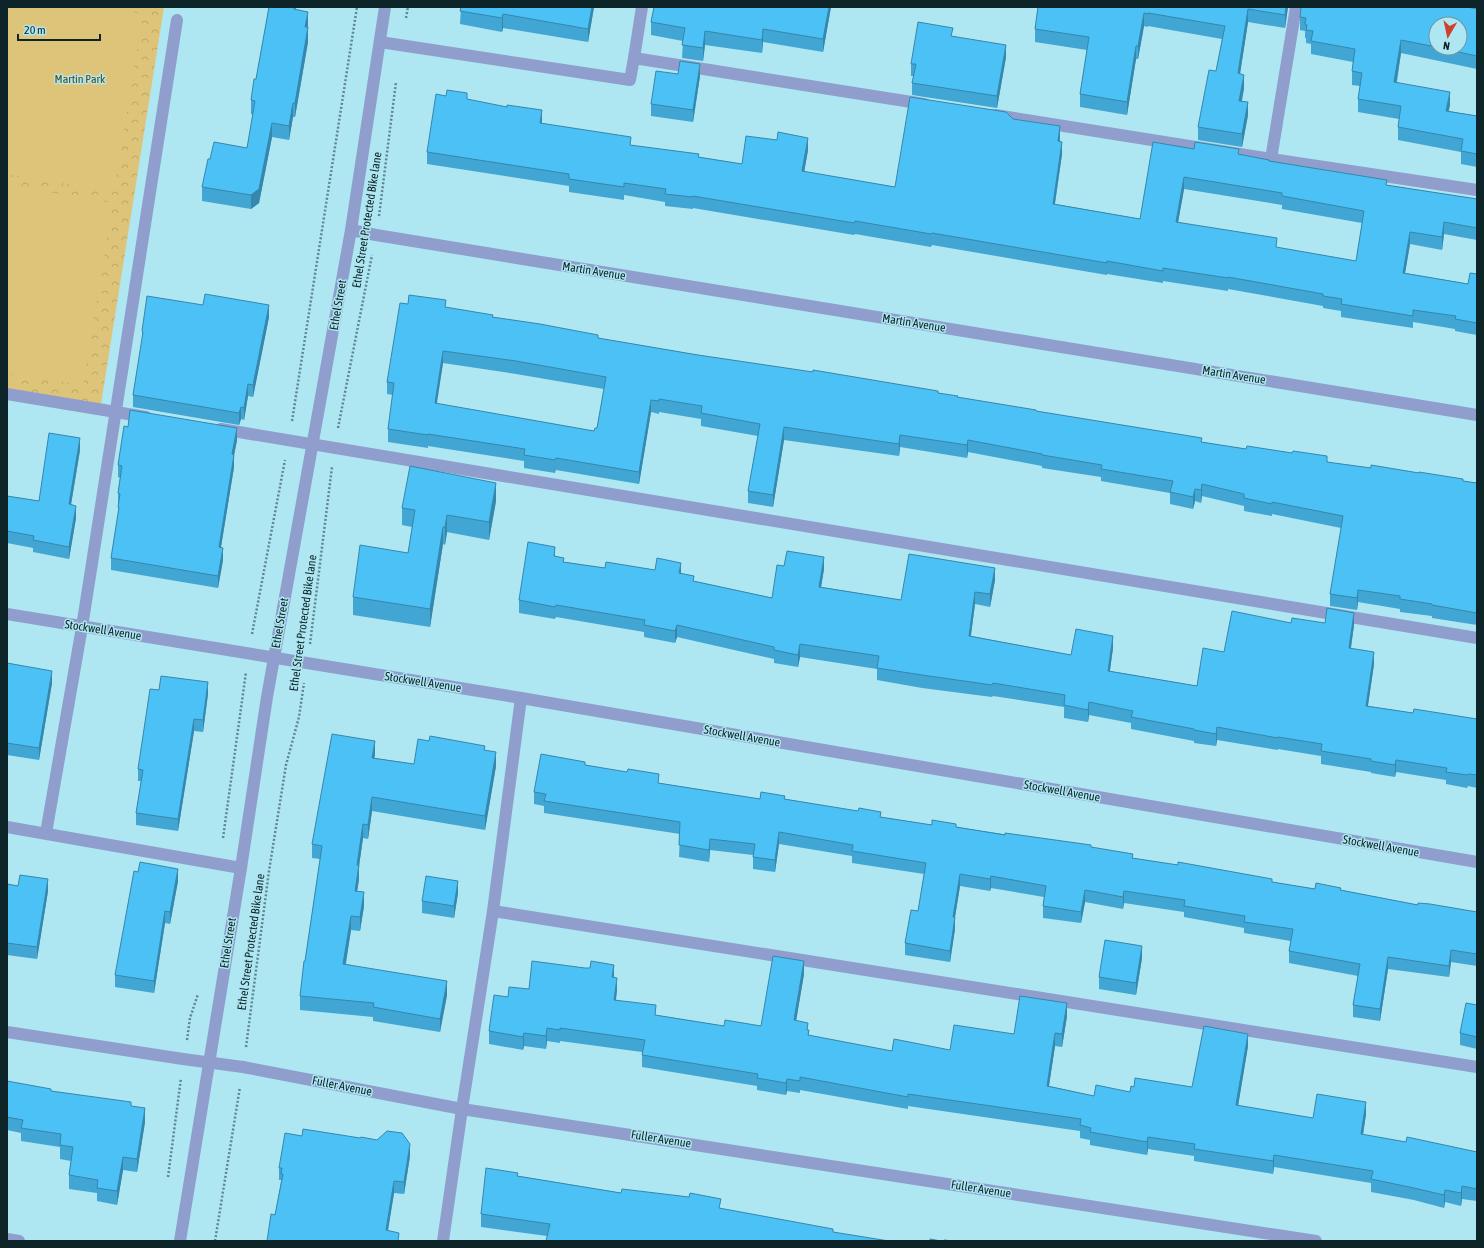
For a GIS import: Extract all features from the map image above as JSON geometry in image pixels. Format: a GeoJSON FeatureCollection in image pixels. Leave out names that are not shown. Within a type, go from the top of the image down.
{"type":"FeatureCollection","features":[{"type":"Feature","properties":{"kind":"street","name":"Ethel Street"},"geometry":{"type":"LineString","coordinates":[[180,1241],[241,868],[273,658],[351,230],[385,7]]}},
{"type":"Feature","properties":{"kind":"street"},"geometry":{"type":"LineString","coordinates":[[380,42],[630,80],[642,7]]}},
{"type":"Feature","properties":{"kind":"street"},"geometry":{"type":"LineString","coordinates":[[1271,159],[1296,7]]}},
{"type":"Feature","properties":{"kind":"street"},"geometry":{"type":"LineString","coordinates":[[46,833],[82,627],[177,20]]}},
{"type":"Feature","properties":{"kind":"street"},"geometry":{"type":"LineString","coordinates":[[634,58],[933,106]]}},
{"type":"Feature","properties":{"kind":"street"},"geometry":{"type":"LineString","coordinates":[[980,113],[1477,190]]}},
{"type":"Feature","properties":{"kind":"street","name":"Martin Avenue"},"geometry":{"type":"LineString","coordinates":[[351,230],[1477,415]]}},
{"type":"Feature","properties":{"kind":"street"},"geometry":{"type":"LineString","coordinates":[[7,394],[160,419]]}},
{"type":"Feature","properties":{"kind":"street"},"geometry":{"type":"LineString","coordinates":[[206,426],[334,449],[1477,638]]}},
{"type":"Feature","properties":{"kind":"street","name":"Stockwell Avenue"},"geometry":{"type":"LineString","coordinates":[[7,614],[521,698],[1477,862]]}},
{"type":"Feature","properties":{"kind":"street"},"geometry":{"type":"LineString","coordinates":[[443,1241],[493,911],[521,698]]}},
{"type":"Feature","properties":{"kind":"street"},"geometry":{"type":"LineString","coordinates":[[7,827],[241,868]]}},
{"type":"Feature","properties":{"kind":"street"},"geometry":{"type":"LineString","coordinates":[[493,911],[1477,1067]]}},
{"type":"Feature","properties":{"kind":"street","name":"Fuller Avenue"},"geometry":{"type":"LineString","coordinates":[[7,1032],[243,1067],[462,1109],[1316,1241]]}},
{"type":"Feature","properties":{"kind":"street"},"geometry":{"type":"LineString","coordinates":[[7,1239],[19,1241]]}},
{"type":"Feature","properties":{"kind":"path"},"geometry":{"type":"LineString","coordinates":[[220,864],[248,654],[289,440],[357,7]]}},
{"type":"Feature","properties":{"kind":"path","name":"Ethel Street Protected Bike lane"},"geometry":{"type":"LineString","coordinates":[[215,1241],[243,1067],[269,871],[286,765],[299,717],[308,663],[334,449],[376,235],[401,45],[408,7]]}},
{"type":"Feature","properties":{"kind":"path"},"geometry":{"type":"LineString","coordinates":[[168,1178],[190,1018],[198,993]]}},
{"type":"Feature","properties":{"kind":"green space","name":"Martin Park"},"geometry":{"type":"Polygon","coordinates":[[[7,7],[164,7],[101,404],[7,388],[7,7]]]}},
{"type":"Feature","properties":{"kind":"green space"},"geometry":{"type":"Polygon","coordinates":[[[7,7],[103,7],[143,14],[114,192],[7,174],[7,7]]]}},
{"type":"Feature","properties":{"kind":"green space"},"geometry":{"type":"Polygon","coordinates":[[[7,185],[113,203],[83,385],[7,373],[7,185]]]}},
{"type":"Feature","properties":{"kind":"building"},"geometry":{"type":"Polygon","coordinates":[[[269,7],[294,7],[294,9],[308,12],[305,27],[308,27],[295,103],[293,103],[289,126],[272,123],[259,189],[251,195],[202,187],[208,159],[210,159],[214,142],[247,148],[255,101],[251,100],[254,79],[256,79],[269,7]]]}},
{"type":"Feature","properties":{"kind":"building"},"geometry":{"type":"Polygon","coordinates":[[[461,7],[592,7],[588,29],[503,14],[502,18],[460,11],[461,7]]]}},
{"type":"Feature","properties":{"kind":"building"},"geometry":{"type":"Polygon","coordinates":[[[654,7],[829,7],[823,39],[763,29],[762,40],[705,31],[703,48],[682,45],[685,28],[651,22],[654,7]]]}},
{"type":"Feature","properties":{"kind":"building"},"geometry":{"type":"Polygon","coordinates":[[[1038,7],[1286,7],[1285,15],[1248,9],[1238,73],[1244,75],[1239,101],[1248,102],[1242,134],[1198,127],[1209,70],[1216,71],[1225,26],[1144,13],[1138,46],[1136,46],[1127,102],[1080,94],[1089,37],[1035,29],[1038,7]]]}},
{"type":"Feature","properties":{"kind":"building"},"geometry":{"type":"Polygon","coordinates":[[[1301,7],[1467,7],[1477,9],[1477,56],[1468,54],[1468,16],[1428,16],[1428,45],[1401,40],[1394,82],[1450,92],[1446,111],[1477,116],[1477,154],[1461,151],[1463,139],[1398,127],[1401,106],[1358,99],[1362,73],[1352,71],[1355,49],[1311,41],[1313,31],[1306,30],[1306,18],[1300,17],[1301,7]]]}},
{"type":"Feature","properties":{"kind":"building"},"geometry":{"type":"Polygon","coordinates":[[[918,22],[953,28],[951,36],[1006,45],[997,96],[912,83],[916,64],[911,64],[918,22]]]}},
{"type":"Feature","properties":{"kind":"building"},"geometry":{"type":"Polygon","coordinates":[[[680,61],[700,64],[693,110],[651,104],[656,71],[678,74],[680,61]]]}},
{"type":"Feature","properties":{"kind":"building"},"geometry":{"type":"Polygon","coordinates":[[[447,90],[467,93],[467,99],[507,107],[507,105],[542,110],[540,123],[631,137],[630,145],[699,154],[698,157],[742,164],[746,136],[777,140],[778,132],[808,138],[802,171],[895,187],[910,97],[1006,112],[1013,119],[1060,126],[1058,141],[1062,142],[1053,204],[1140,219],[1153,142],[1194,149],[1195,142],[1239,149],[1238,154],[1269,161],[1387,180],[1386,185],[1477,199],[1477,228],[1444,222],[1442,237],[1410,232],[1403,273],[1468,284],[1470,273],[1477,274],[1477,323],[1455,319],[1456,316],[1413,310],[1413,316],[1341,304],[1342,299],[1323,296],[1323,294],[1228,277],[1163,268],[1163,271],[1107,261],[1107,263],[932,233],[855,221],[854,223],[693,196],[665,194],[666,189],[624,183],[624,187],[569,179],[569,174],[427,152],[436,94],[446,96],[447,90]],[[1184,177],[1176,222],[1277,238],[1276,247],[1356,261],[1364,211],[1282,196],[1282,193],[1184,177]]]}},
{"type":"Feature","properties":{"kind":"building"},"geometry":{"type":"Polygon","coordinates":[[[205,294],[269,305],[253,385],[248,384],[244,408],[241,407],[239,413],[133,395],[147,296],[203,305],[205,294]]]}},
{"type":"Feature","properties":{"kind":"building"},"geometry":{"type":"Polygon","coordinates":[[[409,295],[446,300],[445,307],[493,315],[492,317],[598,335],[598,338],[698,355],[813,372],[813,370],[938,391],[938,393],[958,396],[957,397],[1202,438],[1201,442],[1246,449],[1247,446],[1292,453],[1293,451],[1327,456],[1327,462],[1371,468],[1371,465],[1463,479],[1463,481],[1477,483],[1477,613],[1400,599],[1400,596],[1358,590],[1357,598],[1330,594],[1343,516],[1244,498],[1244,494],[1202,484],[1201,490],[1195,489],[1193,497],[1170,492],[1173,481],[1101,469],[1102,465],[968,440],[967,445],[900,435],[899,444],[784,427],[773,495],[748,491],[760,424],[701,413],[702,406],[659,399],[659,401],[651,400],[639,472],[556,458],[555,460],[524,455],[525,449],[388,429],[394,383],[387,382],[400,303],[408,304],[409,295]],[[443,351],[435,403],[594,431],[595,428],[597,428],[606,377],[516,361],[443,351]]]}},
{"type":"Feature","properties":{"kind":"building"},"geometry":{"type":"Polygon","coordinates":[[[130,410],[237,428],[219,547],[223,548],[218,576],[111,558],[120,494],[118,493],[122,466],[118,465],[124,426],[128,427],[130,410]]]}},
{"type":"Feature","properties":{"kind":"building"},"geometry":{"type":"Polygon","coordinates":[[[49,433],[80,438],[69,504],[76,506],[69,547],[33,540],[34,536],[7,531],[7,496],[39,501],[49,433]]]}},
{"type":"Feature","properties":{"kind":"building"},"geometry":{"type":"Polygon","coordinates":[[[410,466],[496,483],[489,522],[447,515],[445,527],[443,527],[430,609],[353,597],[360,545],[408,553],[415,510],[402,508],[410,466]]]}},
{"type":"Feature","properties":{"kind":"building"},"geometry":{"type":"Polygon","coordinates":[[[528,542],[555,547],[554,556],[564,558],[563,562],[605,568],[606,562],[655,570],[657,558],[681,563],[679,573],[694,576],[693,581],[772,598],[777,565],[784,566],[787,551],[824,557],[819,587],[901,600],[909,554],[995,568],[990,594],[975,592],[969,636],[1071,655],[1076,629],[1113,636],[1108,671],[1197,686],[1203,648],[1224,652],[1232,611],[1291,623],[1292,618],[1325,623],[1327,608],[1354,613],[1349,648],[1374,652],[1366,706],[1413,713],[1414,709],[1477,719],[1477,775],[1446,772],[1447,768],[1396,760],[1395,765],[1371,761],[1371,759],[1321,751],[1322,744],[1217,727],[1216,734],[1194,730],[1131,717],[1133,711],[1089,702],[1088,710],[1064,705],[1065,695],[993,683],[992,685],[877,668],[879,656],[800,644],[798,655],[774,650],[774,647],[677,625],[675,631],[644,625],[645,620],[556,605],[555,607],[519,600],[528,542]]]}},
{"type":"Feature","properties":{"kind":"building"},"geometry":{"type":"Polygon","coordinates":[[[7,663],[52,671],[39,748],[7,743],[7,663]]]}},
{"type":"Feature","properties":{"kind":"building"},"geometry":{"type":"Polygon","coordinates":[[[161,676],[208,682],[203,720],[194,719],[178,819],[136,813],[143,770],[138,769],[150,689],[159,690],[161,676]]]}},
{"type":"Feature","properties":{"kind":"building"},"geometry":{"type":"Polygon","coordinates":[[[332,734],[375,741],[372,758],[414,764],[418,739],[429,741],[430,736],[485,746],[484,750],[496,752],[485,816],[372,797],[368,825],[363,824],[355,891],[364,892],[360,917],[351,916],[343,964],[447,981],[440,1019],[373,1007],[374,1003],[300,996],[322,846],[312,844],[332,734]]]}},
{"type":"Feature","properties":{"kind":"building"},"geometry":{"type":"Polygon","coordinates":[[[541,754],[585,762],[585,765],[627,772],[628,769],[659,774],[658,783],[760,799],[761,792],[785,796],[784,799],[858,811],[859,808],[881,812],[880,817],[932,825],[932,820],[956,824],[956,827],[1005,835],[1005,833],[1091,845],[1091,847],[1133,854],[1132,858],[1178,865],[1178,862],[1272,879],[1272,882],[1315,889],[1316,883],[1341,888],[1340,890],[1418,905],[1418,903],[1430,904],[1477,912],[1477,954],[1451,950],[1449,966],[1388,957],[1380,1009],[1353,1005],[1360,964],[1289,951],[1293,929],[1244,922],[1245,916],[1184,906],[1185,900],[1124,891],[1123,897],[1085,890],[1081,912],[1043,906],[1046,886],[991,876],[990,879],[960,874],[953,917],[955,917],[950,951],[905,943],[911,910],[918,911],[926,863],[852,851],[853,845],[779,832],[775,860],[753,857],[755,844],[710,839],[709,850],[679,845],[680,822],[544,801],[546,794],[534,792],[541,754]]]}},
{"type":"Feature","properties":{"kind":"building"},"geometry":{"type":"Polygon","coordinates":[[[140,862],[178,869],[170,912],[165,911],[154,981],[115,975],[134,871],[138,872],[140,862]]]}},
{"type":"Feature","properties":{"kind":"building"},"geometry":{"type":"Polygon","coordinates":[[[20,875],[48,879],[37,947],[7,943],[7,884],[18,886],[20,875]]]}},
{"type":"Feature","properties":{"kind":"building"},"geometry":{"type":"Polygon","coordinates":[[[426,876],[458,881],[454,906],[422,901],[426,876]]]}},
{"type":"Feature","properties":{"kind":"building"},"geometry":{"type":"Polygon","coordinates":[[[1105,940],[1142,946],[1136,983],[1099,977],[1105,940]]]}},
{"type":"Feature","properties":{"kind":"building"},"geometry":{"type":"Polygon","coordinates":[[[773,956],[804,961],[794,1020],[808,1023],[808,1035],[892,1051],[894,1039],[950,1050],[954,1025],[1014,1034],[1020,996],[1067,1003],[1062,1034],[1055,1033],[1047,1086],[1094,1096],[1096,1085],[1130,1092],[1131,1086],[1134,1087],[1135,1078],[1192,1087],[1204,1026],[1248,1034],[1236,1105],[1313,1118],[1317,1094],[1366,1102],[1361,1134],[1406,1142],[1407,1137],[1477,1152],[1477,1189],[1462,1186],[1461,1193],[1445,1190],[1444,1195],[1371,1179],[1373,1171],[1274,1155],[1273,1161],[1194,1149],[1195,1144],[1148,1137],[1147,1142],[1090,1132],[1091,1128],[1080,1125],[1081,1119],[908,1094],[908,1097],[800,1077],[800,1081],[787,1079],[786,1083],[757,1078],[758,1074],[642,1055],[645,1040],[560,1028],[560,1030],[547,1028],[546,1036],[524,1033],[523,1037],[489,1031],[494,995],[508,997],[509,987],[529,989],[532,961],[585,968],[590,968],[591,961],[614,965],[612,977],[617,978],[614,1000],[656,1005],[655,1015],[724,1026],[725,1020],[761,1026],[773,956]]]}},
{"type":"Feature","properties":{"kind":"building"},"geometry":{"type":"Polygon","coordinates":[[[1466,1003],[1477,1005],[1477,1037],[1460,1033],[1466,1003]]]}},
{"type":"Feature","properties":{"kind":"building"},"geometry":{"type":"Polygon","coordinates":[[[7,1081],[51,1089],[51,1091],[131,1102],[131,1106],[145,1108],[137,1159],[123,1157],[117,1191],[97,1188],[98,1180],[69,1175],[73,1147],[60,1145],[61,1134],[21,1128],[23,1120],[7,1117],[7,1081]]]}},
{"type":"Feature","properties":{"kind":"building"},"geometry":{"type":"Polygon","coordinates":[[[303,1129],[377,1140],[387,1131],[402,1133],[410,1144],[404,1182],[394,1181],[386,1230],[399,1233],[398,1241],[267,1241],[271,1214],[275,1215],[283,1174],[281,1174],[282,1168],[279,1168],[285,1133],[302,1136],[303,1129]]]}},
{"type":"Feature","properties":{"kind":"building"},"geometry":{"type":"Polygon","coordinates":[[[486,1168],[518,1173],[517,1176],[621,1193],[622,1189],[689,1197],[690,1193],[721,1199],[719,1208],[833,1229],[833,1232],[889,1241],[546,1241],[550,1224],[481,1214],[486,1168]]]}},
{"type":"Feature","properties":{"kind":"building"},"geometry":{"type":"Polygon","coordinates":[[[930,1239],[941,1241],[930,1241],[930,1239]]]}}]}
